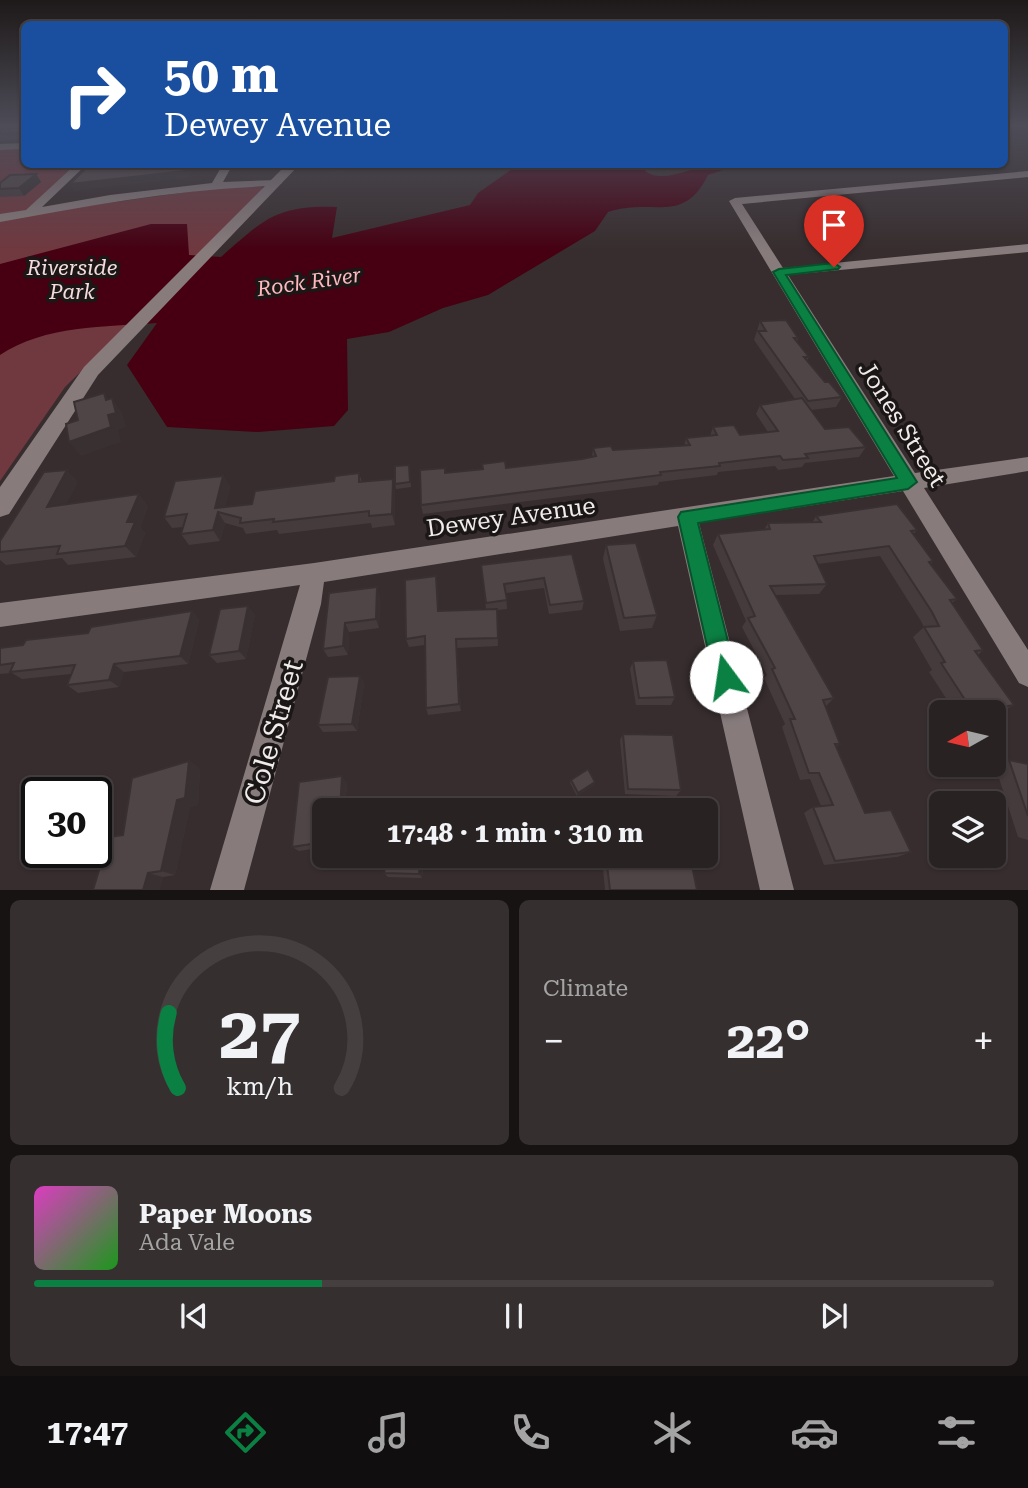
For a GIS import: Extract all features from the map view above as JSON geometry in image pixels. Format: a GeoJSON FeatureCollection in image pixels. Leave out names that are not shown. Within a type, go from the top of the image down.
{"type":"FeatureCollection","features":[{"type":"Feature","properties":{"kind":"street"},"geometry":{"type":"LineString","coordinates":[[31,211],[78,168]]}},
{"type":"Feature","properties":{"kind":"street"},"geometry":{"type":"LineString","coordinates":[[215,186],[226,168]]}},
{"type":"Feature","properties":{"kind":"street"},"geometry":{"type":"LineString","coordinates":[[0,507],[77,391],[126,333],[290,168]]}},
{"type":"Feature","properties":{"kind":"street"},"geometry":{"type":"LineString","coordinates":[[1005,168],[1026,177]]}},
{"type":"Feature","properties":{"kind":"street","name":"Jones Street"},"geometry":{"type":"LineString","coordinates":[[1026,177],[735,199],[1028,674]]}},
{"type":"Feature","properties":{"kind":"street"},"geometry":{"type":"LineString","coordinates":[[0,218],[31,211],[215,186],[277,183]]}},
{"type":"Feature","properties":{"kind":"street"},"geometry":{"type":"LineString","coordinates":[[779,272],[1028,248]]}},
{"type":"Feature","properties":{"kind":"street","name":"Dewey Avenue"},"geometry":{"type":"LineString","coordinates":[[0,615],[314,573],[1028,464]]}},
{"type":"Feature","properties":{"kind":"street"},"geometry":{"type":"LineString","coordinates":[[687,517],[777,890]]}},
{"type":"Feature","properties":{"kind":"street","name":"Cole Street"},"geometry":{"type":"LineString","coordinates":[[227,890],[305,617],[314,573]]}},
{"type":"Feature","properties":{"kind":"green space","name":"Riverside Park"},"geometry":{"type":"Polygon","coordinates":[[[0,168],[77,168],[37,205],[42,212],[232,186],[262,187],[265,191],[65,387],[0,481],[0,168]]]}},
{"type":"Feature","properties":{"kind":"water","name":"Rock River"},"geometry":{"type":"Polygon","coordinates":[[[514,168],[644,168],[652,175],[668,176],[698,168],[729,168],[708,175],[698,191],[677,205],[624,208],[608,212],[595,231],[488,295],[443,308],[389,332],[347,339],[348,410],[334,426],[258,432],[167,427],[127,365],[157,323],[56,333],[18,345],[0,355],[0,264],[151,224],[187,224],[189,255],[221,257],[261,224],[285,212],[337,207],[332,238],[470,205],[478,193],[514,168]]]}},
{"type":"Feature","properties":{"kind":"building"},"geometry":{"type":"Polygon","coordinates":[[[86,168],[187,168],[185,171],[70,184],[86,168]]]}},
{"type":"Feature","properties":{"kind":"building"},"geometry":{"type":"Polygon","coordinates":[[[36,174],[19,188],[0,189],[0,183],[10,175],[36,174]]]}},
{"type":"Feature","properties":{"kind":"building"},"geometry":{"type":"Polygon","coordinates":[[[786,320],[798,338],[794,338],[809,357],[804,357],[842,397],[808,401],[758,331],[766,331],[760,321],[786,320]]]}},
{"type":"Feature","properties":{"kind":"building"},"geometry":{"type":"Polygon","coordinates":[[[104,393],[106,400],[112,398],[116,413],[108,415],[111,427],[69,442],[66,424],[78,420],[74,402],[104,393]]]}},
{"type":"Feature","properties":{"kind":"building"},"geometry":{"type":"Polygon","coordinates":[[[802,398],[825,429],[849,427],[866,447],[805,454],[808,458],[783,460],[780,456],[719,463],[720,466],[660,472],[661,475],[421,505],[420,470],[445,468],[445,473],[483,469],[482,464],[505,461],[506,468],[582,459],[596,456],[593,448],[611,446],[613,450],[690,445],[686,438],[717,435],[713,427],[734,425],[740,435],[778,431],[760,405],[802,398]]]}},
{"type":"Feature","properties":{"kind":"building"},"geometry":{"type":"Polygon","coordinates":[[[409,465],[410,482],[395,484],[395,466],[409,465]]]}},
{"type":"Feature","properties":{"kind":"building"},"geometry":{"type":"Polygon","coordinates":[[[67,470],[47,507],[139,494],[127,522],[135,522],[125,546],[57,554],[60,546],[0,552],[0,541],[44,472],[67,470]]]}},
{"type":"Feature","properties":{"kind":"building"},"geometry":{"type":"Polygon","coordinates":[[[359,473],[359,482],[393,479],[392,514],[369,516],[369,511],[240,523],[241,518],[218,512],[213,530],[181,534],[187,514],[164,517],[175,481],[223,476],[215,508],[252,504],[255,491],[334,481],[335,476],[359,473]]]}},
{"type":"Feature","properties":{"kind":"building"},"geometry":{"type":"Polygon","coordinates":[[[897,504],[917,530],[911,531],[933,561],[929,562],[957,599],[950,600],[983,650],[975,651],[1014,705],[1006,706],[1006,700],[965,700],[941,663],[945,662],[924,627],[939,626],[889,546],[814,556],[827,584],[770,586],[834,698],[823,700],[840,744],[835,744],[865,813],[891,810],[911,852],[835,861],[813,807],[833,805],[819,773],[809,773],[790,719],[795,719],[772,669],[775,668],[748,618],[755,616],[718,534],[770,529],[768,523],[821,522],[816,516],[897,504]]]}},
{"type":"Feature","properties":{"kind":"building"},"geometry":{"type":"Polygon","coordinates":[[[636,543],[657,615],[624,618],[606,545],[636,543]]]}},
{"type":"Feature","properties":{"kind":"building"},"geometry":{"type":"Polygon","coordinates":[[[572,554],[584,601],[550,605],[544,578],[504,584],[507,600],[486,603],[481,565],[572,554]]]}},
{"type":"Feature","properties":{"kind":"building"},"geometry":{"type":"Polygon","coordinates":[[[436,576],[438,611],[497,609],[498,638],[456,639],[459,704],[426,708],[425,636],[406,639],[405,580],[436,576]]]}},
{"type":"Feature","properties":{"kind":"building"},"geometry":{"type":"Polygon","coordinates":[[[377,587],[376,619],[345,623],[343,646],[323,649],[329,593],[377,587]]]}},
{"type":"Feature","properties":{"kind":"building"},"geometry":{"type":"Polygon","coordinates":[[[248,606],[239,651],[209,655],[220,609],[248,606]]]}},
{"type":"Feature","properties":{"kind":"building"},"geometry":{"type":"Polygon","coordinates":[[[192,611],[180,656],[114,664],[109,680],[67,685],[75,665],[10,672],[14,663],[0,665],[0,648],[23,645],[26,640],[88,633],[91,627],[192,611]]]}},
{"type":"Feature","properties":{"kind":"building"},"geometry":{"type":"Polygon","coordinates":[[[667,660],[675,697],[639,698],[633,661],[667,660]]]}},
{"type":"Feature","properties":{"kind":"building"},"geometry":{"type":"Polygon","coordinates":[[[360,676],[352,724],[318,725],[328,677],[360,676]]]}},
{"type":"Feature","properties":{"kind":"building"},"geometry":{"type":"Polygon","coordinates":[[[623,734],[673,735],[681,790],[628,789],[623,734]]]}},
{"type":"Feature","properties":{"kind":"building"},"geometry":{"type":"Polygon","coordinates":[[[1009,760],[1028,764],[1028,816],[1009,760]]]}},
{"type":"Feature","properties":{"kind":"building"},"geometry":{"type":"Polygon","coordinates":[[[189,761],[185,798],[177,800],[161,871],[148,873],[143,890],[93,890],[100,868],[112,868],[112,837],[123,835],[132,778],[189,761]]]}},
{"type":"Feature","properties":{"kind":"building"},"geometry":{"type":"Polygon","coordinates":[[[588,769],[595,782],[578,793],[571,780],[588,769]]]}},
{"type":"Feature","properties":{"kind":"building"},"geometry":{"type":"Polygon","coordinates":[[[342,776],[341,798],[312,798],[312,844],[292,847],[299,782],[342,776]]]}},
{"type":"Feature","properties":{"kind":"building"},"geometry":{"type":"Polygon","coordinates":[[[385,868],[420,868],[419,874],[384,873],[385,868]]]}},
{"type":"Feature","properties":{"kind":"building"},"geometry":{"type":"Polygon","coordinates":[[[607,868],[692,868],[697,890],[610,890],[607,868]]]}},
{"type":"Feature","properties":{"kind":"route"},"geometry":{"type":"LineString","coordinates":[[726,677],[687,517],[908,482],[779,272],[834,267]]}}]}
